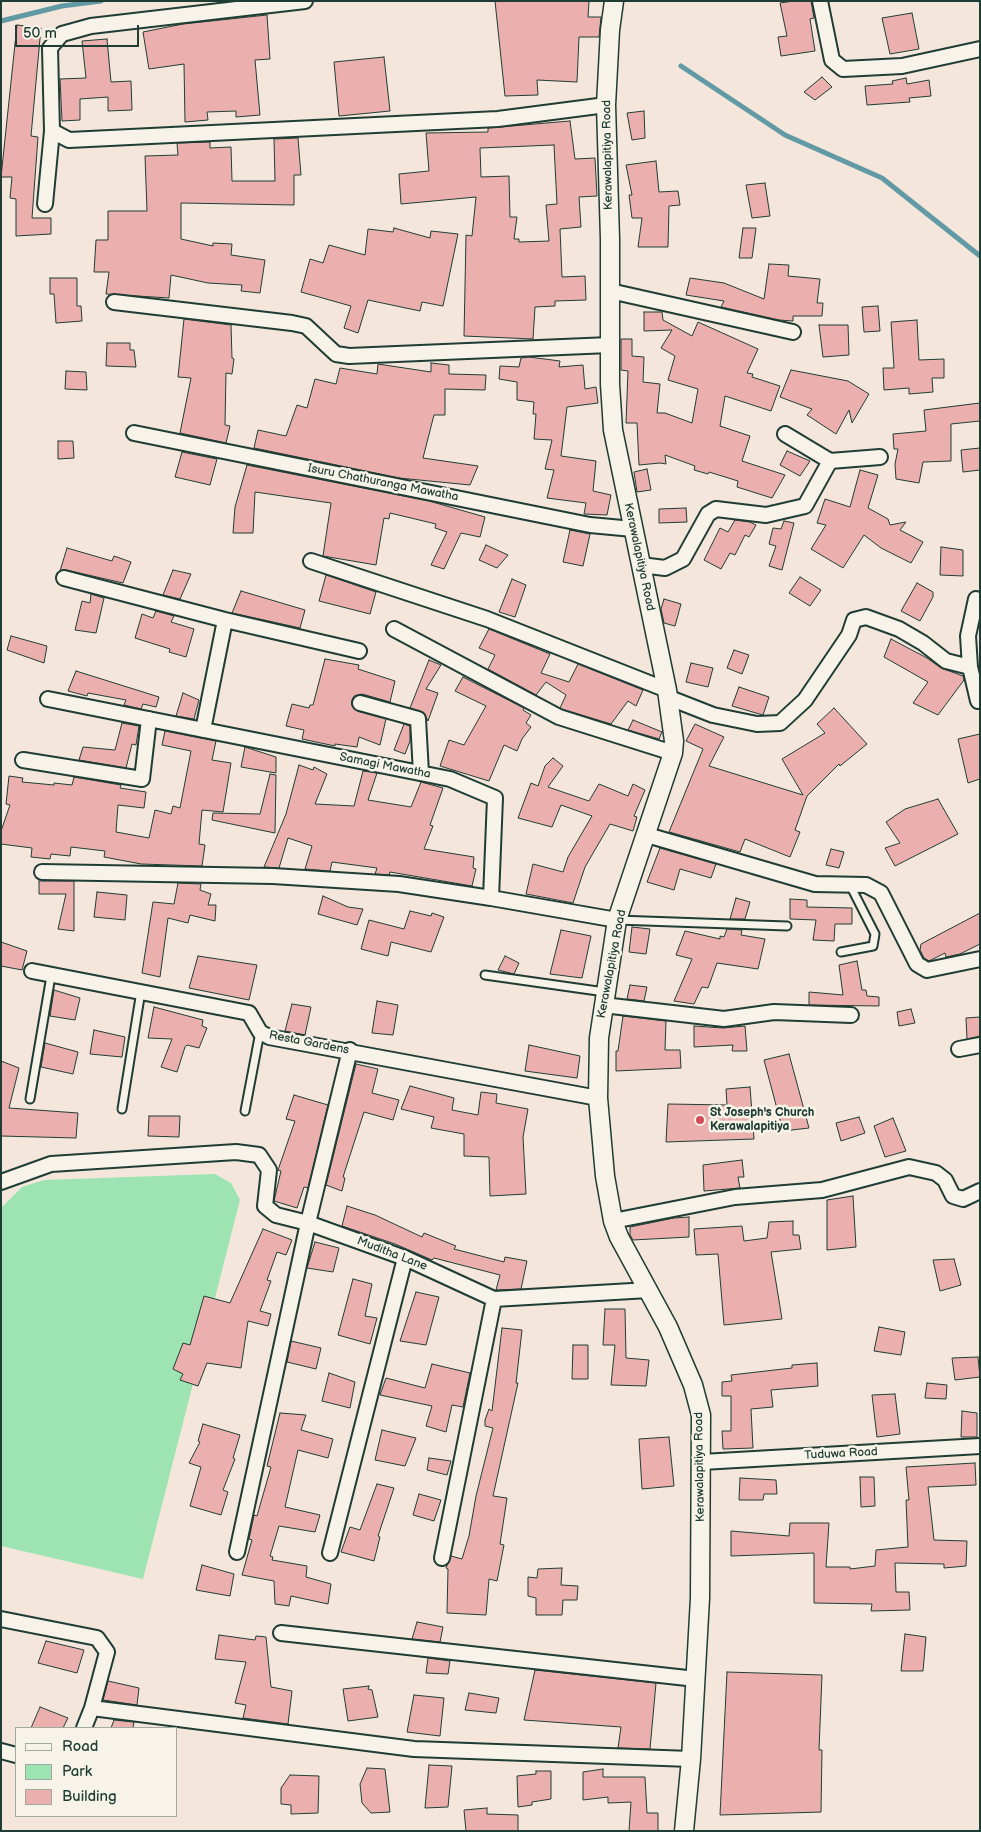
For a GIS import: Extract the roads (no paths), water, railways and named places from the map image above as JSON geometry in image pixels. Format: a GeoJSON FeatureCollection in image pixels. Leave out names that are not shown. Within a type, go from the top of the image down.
{"type":"FeatureCollection","features":[{"type":"Feature","properties":{"kind":"street"},"geometry":{"type":"LineString","coordinates":[[45,204],[52,132],[50,48],[62,34],[91,26],[305,1]]}},
{"type":"Feature","properties":{"kind":"street","name":"Kerawalapitiya Road"},"geometry":{"type":"LineString","coordinates":[[614,1],[610,30],[606,105],[613,430],[667,694],[673,730],[674,753],[617,920],[598,1038],[598,1098],[604,1176],[618,1237],[668,1327],[698,1398],[701,1415],[702,1462],[696,1680],[684,1831]]}},
{"type":"Feature","properties":{"kind":"street"},"geometry":{"type":"LineString","coordinates":[[820,1],[832,60],[843,69],[902,66],[980,49]]}},
{"type":"Feature","properties":{"kind":"street"},"geometry":{"type":"LineString","coordinates":[[52,132],[68,140],[88,140],[498,119],[606,105]]}},
{"type":"Feature","properties":{"kind":"street"},"geometry":{"type":"LineString","coordinates":[[610,291],[793,332]]}},
{"type":"Feature","properties":{"kind":"street"},"geometry":{"type":"LineString","coordinates":[[114,302],[292,322],[306,326],[336,354],[349,356],[610,345]]}},
{"type":"Feature","properties":{"kind":"street","name":"Isuru Chathuranga Mawatha"},"geometry":{"type":"LineString","coordinates":[[134,433],[590,525],[633,529]]}},
{"type":"Feature","properties":{"kind":"street"},"geometry":{"type":"LineString","coordinates":[[785,434],[830,461],[880,457]]}},
{"type":"Feature","properties":{"kind":"street"},"geometry":{"type":"LineString","coordinates":[[641,565],[665,568],[683,559],[708,514],[716,509],[766,515],[805,506],[830,461]]}},
{"type":"Feature","properties":{"kind":"street"},"geometry":{"type":"LineString","coordinates":[[311,561],[487,619],[714,715],[757,724],[780,723],[806,700],[849,636],[854,620],[866,617],[899,629],[923,643],[946,661],[975,667]]}},
{"type":"Feature","properties":{"kind":"street"},"geometry":{"type":"LineString","coordinates":[[64,578],[225,620],[359,650]]}},
{"type":"Feature","properties":{"kind":"street"},"geometry":{"type":"LineString","coordinates":[[976,599],[968,636],[975,667],[978,701]]}},
{"type":"Feature","properties":{"kind":"street"},"geometry":{"type":"LineString","coordinates":[[204,730],[225,620]]}},
{"type":"Feature","properties":{"kind":"street"},"geometry":{"type":"LineString","coordinates":[[394,629],[559,717],[674,753]]}},
{"type":"Feature","properties":{"kind":"street","name":"Samagi Mawatha"},"geometry":{"type":"LineString","coordinates":[[48,699],[450,779],[495,798],[491,898]]}},
{"type":"Feature","properties":{"kind":"street"},"geometry":{"type":"LineString","coordinates":[[360,703],[418,719],[421,773]]}},
{"type":"Feature","properties":{"kind":"street"},"geometry":{"type":"LineString","coordinates":[[23,760],[142,779],[149,719]]}},
{"type":"Feature","properties":{"kind":"street"},"geometry":{"type":"LineString","coordinates":[[647,835],[815,884],[866,885],[881,893],[917,964],[927,970],[980,959]]}},
{"type":"Feature","properties":{"kind":"street"},"geometry":{"type":"LineString","coordinates":[[42,872],[273,876],[399,884],[617,920]]}},
{"type":"Feature","properties":{"kind":"street","name":"Resta Gardens"},"geometry":{"type":"LineString","coordinates":[[32,970],[51,976],[141,991],[249,1013],[260,1032],[269,1037],[350,1050],[598,1098]]}},
{"type":"Feature","properties":{"kind":"street"},"geometry":{"type":"LineString","coordinates":[[604,999],[724,1019],[774,1012],[851,1015]]}},
{"type":"Feature","properties":{"kind":"street"},"geometry":{"type":"LineString","coordinates":[[959,1050],[980,1045]]}},
{"type":"Feature","properties":{"kind":"street"},"geometry":{"type":"LineString","coordinates":[[237,1552],[308,1223],[350,1050]]}},
{"type":"Feature","properties":{"kind":"street","name":"Muditha Lane"},"geometry":{"type":"LineString","coordinates":[[1,1182],[51,1164],[236,1152],[259,1155],[268,1170],[266,1206],[276,1215],[308,1223],[405,1258],[494,1299],[649,1290]]}},
{"type":"Feature","properties":{"kind":"street"},"geometry":{"type":"LineString","coordinates":[[613,1221],[735,1198],[822,1190],[909,1167],[936,1173],[945,1180],[952,1196],[963,1199],[980,1191]]}},
{"type":"Feature","properties":{"kind":"street"},"geometry":{"type":"LineString","coordinates":[[330,1553],[405,1258]]}},
{"type":"Feature","properties":{"kind":"street"},"geometry":{"type":"LineString","coordinates":[[442,1558],[494,1299]]}},
{"type":"Feature","properties":{"kind":"street","name":"Tuduwa Road"},"geometry":{"type":"LineString","coordinates":[[702,1462],[980,1446]]}},
{"type":"Feature","properties":{"kind":"street"},"geometry":{"type":"LineString","coordinates":[[1,1619],[97,1638],[107,1652],[92,1708],[84,1727]]}},
{"type":"Feature","properties":{"kind":"street"},"geometry":{"type":"LineString","coordinates":[[281,1633],[696,1680]]}},
{"type":"Feature","properties":{"kind":"street"},"geometry":{"type":"LineString","coordinates":[[92,1708],[414,1749],[691,1759]]}},
{"type":"Feature","properties":{"kind":"street"},"geometry":{"type":"LineString","coordinates":[[1,1751],[15,1755]]}},
{"type":"Feature","properties":{"kind":"lane"},"geometry":{"type":"LineString","coordinates":[[841,952],[873,946],[874,934],[850,885]]}},
{"type":"Feature","properties":{"kind":"lane"},"geometry":{"type":"LineString","coordinates":[[617,920],[787,926]]}},
{"type":"Feature","properties":{"kind":"lane"},"geometry":{"type":"LineString","coordinates":[[485,975],[604,999]]}},
{"type":"Feature","properties":{"kind":"lane"},"geometry":{"type":"LineString","coordinates":[[30,1099],[51,976]]}},
{"type":"Feature","properties":{"kind":"lane"},"geometry":{"type":"LineString","coordinates":[[122,1108],[141,991]]}},
{"type":"Feature","properties":{"kind":"lane"},"geometry":{"type":"LineString","coordinates":[[245,1111],[260,1032]]}},
{"type":"Feature","properties":{"kind":"waterway"},"geometry":{"type":"LineString","coordinates":[[1,21],[62,6],[101,1]]}},
{"type":"Feature","properties":{"kind":"waterway"},"geometry":{"type":"LineString","coordinates":[[681,66],[785,135],[882,178],[980,256]]}},
{"type":"Feature","properties":{"kind":"place","name":"St Joseph's Church Kerawalapitiya"},"geometry":{"type":"Point","coordinates":[700,1120]}}]}
